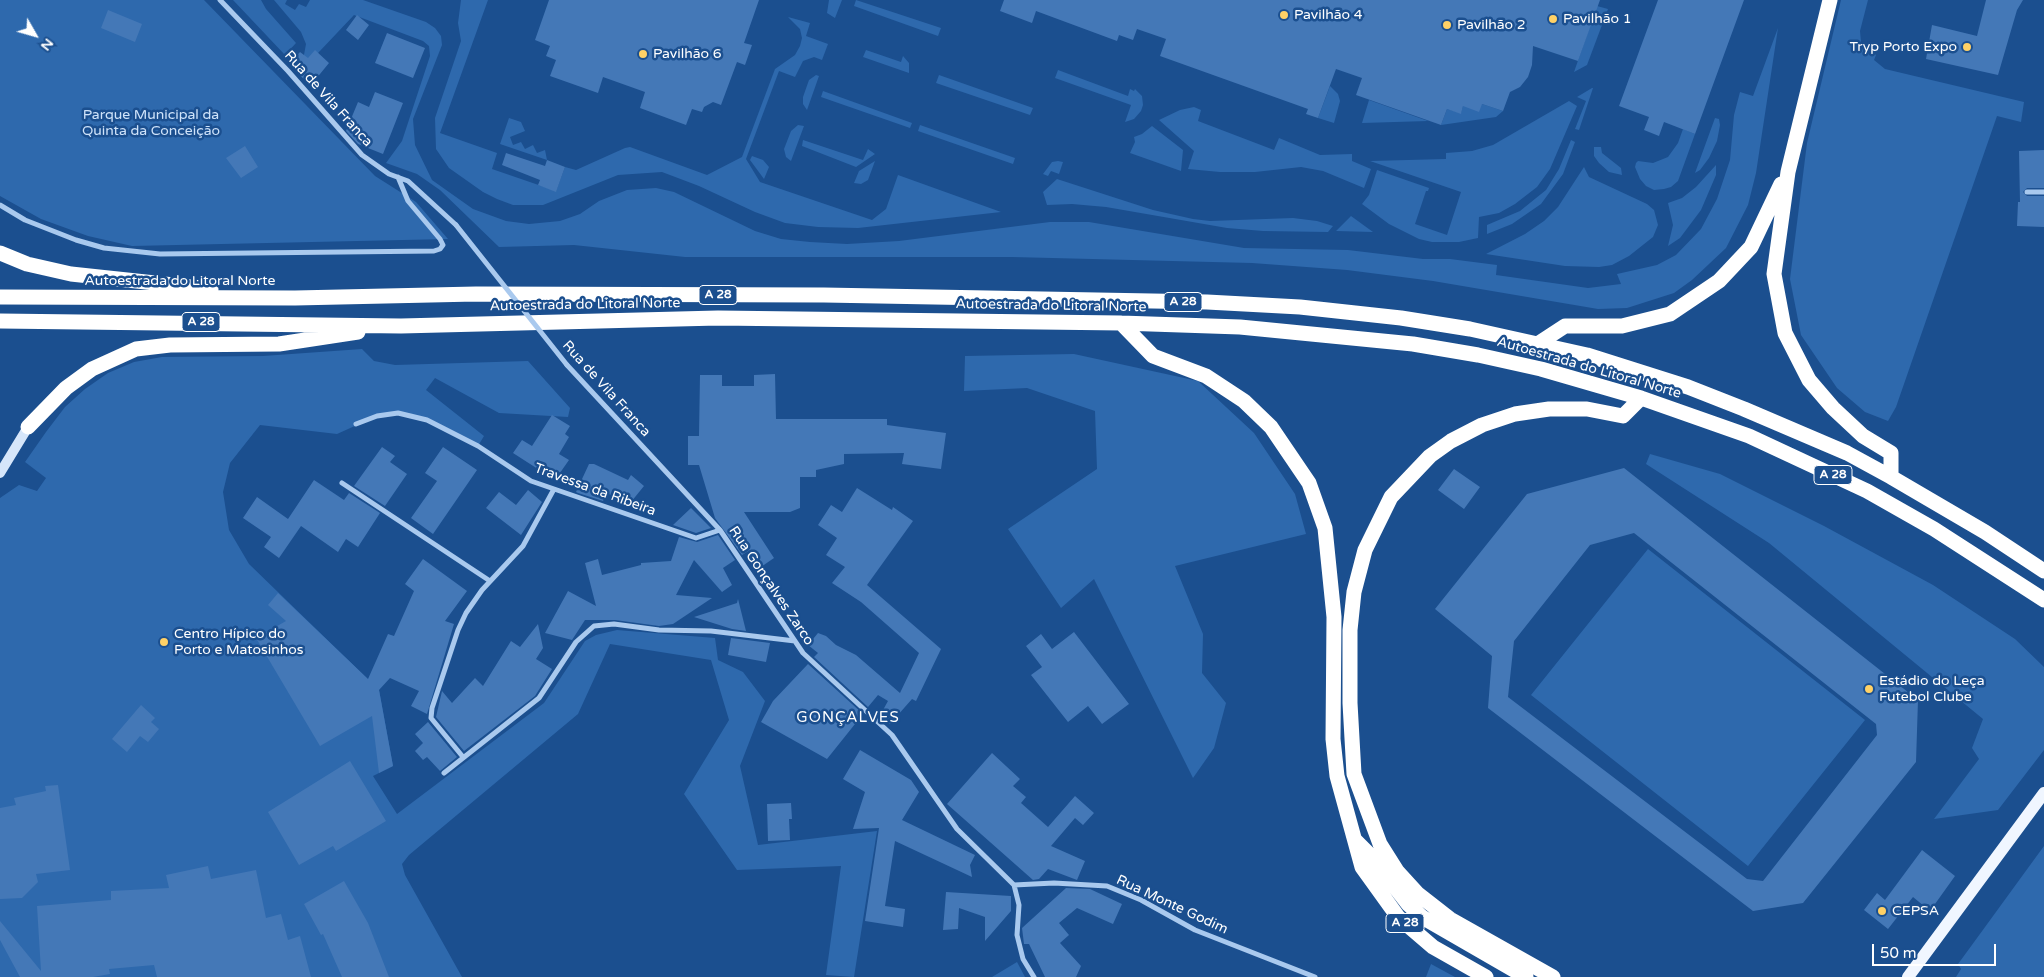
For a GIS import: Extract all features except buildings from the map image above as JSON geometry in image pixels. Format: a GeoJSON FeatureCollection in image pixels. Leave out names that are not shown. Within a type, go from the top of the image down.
{"type":"FeatureCollection","features":[{"type":"Feature","properties":{"kind":"highway"},"geometry":{"type":"LineString","coordinates":[[1830,0],[1788,172],[1774,274],[1785,333],[1808,380],[1833,408],[1863,436],[1891,453],[1891,477]]}},
{"type":"Feature","properties":{"kind":"highway"},"geometry":{"type":"LineString","coordinates":[[1539,343],[1565,326],[1622,326],[1670,314],[1720,281],[1751,246],[1788,172]]}},
{"type":"Feature","properties":{"kind":"highway"},"geometry":{"type":"LineString","coordinates":[[0,253],[26,264],[71,274],[295,298]]}},
{"type":"Feature","properties":{"kind":"highway","name":"Autoestrada do Litoral Norte"},"geometry":{"type":"LineString","coordinates":[[0,297],[295,298],[501,294],[815,295],[1206,302],[1300,307],[1401,318],[1539,343],[1587,355],[1688,387],[1800,432],[1891,477],[1985,532],[2044,571]]}},
{"type":"Feature","properties":{"kind":"highway","name":"Autoestrada do Litoral Norte"},"geometry":{"type":"LineString","coordinates":[[0,321],[401,326],[718,318],[1121,323],[1240,327],[1413,344],[1478,355],[1542,369],[1641,398],[1749,436],[1867,491],[1950,538],[2044,600]]}},
{"type":"Feature","properties":{"kind":"highway"},"geometry":{"type":"LineString","coordinates":[[1121,323],[1153,356],[1206,376],[1244,401],[1272,427],[1309,483],[1325,528],[1334,617],[1332,739],[1337,776],[1345,811],[1356,841],[1370,854],[1408,904],[1422,917],[1442,931],[1526,977]]}},
{"type":"Feature","properties":{"kind":"highway"},"geometry":{"type":"LineString","coordinates":[[28,427],[66,388],[92,369],[136,349],[170,345],[279,344],[401,326]]}},
{"type":"Feature","properties":{"kind":"highway"},"geometry":{"type":"LineString","coordinates":[[1553,977],[1450,919],[1418,894],[1398,871],[1380,844],[1354,774],[1350,703],[1350,630],[1354,592],[1365,550],[1391,497],[1430,456],[1451,441],[1482,425],[1514,414],[1549,409],[1587,410],[1623,416],[1641,398]]}},
{"type":"Feature","properties":{"kind":"highway","name":"A 28"},"geometry":{"type":"LineString","coordinates":[[1356,841],[1362,867],[1398,917],[1433,947],[1486,977]]}},
{"type":"Feature","properties":{"kind":"main road"},"geometry":{"type":"LineString","coordinates":[[0,473],[28,427]]}},
{"type":"Feature","properties":{"kind":"main road"},"geometry":{"type":"LineString","coordinates":[[1908,977],[2044,793]]}},
{"type":"Feature","properties":{"kind":"street","name":"Rua de Vila Franca"},"geometry":{"type":"LineString","coordinates":[[220,0],[288,71],[362,155],[408,181],[456,225],[566,365],[666,471]]}},
{"type":"Feature","properties":{"kind":"street"},"geometry":{"type":"LineString","coordinates":[[0,205],[25,220],[76,240],[104,248],[160,254],[434,251],[440,248],[443,245],[440,238],[408,201],[398,177]]}},
{"type":"Feature","properties":{"kind":"street"},"geometry":{"type":"LineString","coordinates":[[2027,192],[2044,192]]}},
{"type":"Feature","properties":{"kind":"street","name":"Travessa da Ribeira"},"geometry":{"type":"LineString","coordinates":[[356,424],[377,416],[398,413],[427,420],[478,446],[531,481],[696,538],[720,530]]}},
{"type":"Feature","properties":{"kind":"street","name":"Rua Gonçalves Zarco"},"geometry":{"type":"LineString","coordinates":[[666,471],[720,530],[803,653],[892,735],[958,829],[1014,885]]}},
{"type":"Feature","properties":{"kind":"street"},"geometry":{"type":"LineString","coordinates":[[342,483],[490,581]]}},
{"type":"Feature","properties":{"kind":"street"},"geometry":{"type":"LineString","coordinates":[[463,757],[431,718],[432,708],[458,630],[466,613],[490,581],[523,546],[554,489]]}},
{"type":"Feature","properties":{"kind":"street"},"geometry":{"type":"LineString","coordinates":[[444,773],[539,698],[576,642],[594,626],[614,624],[659,630],[711,631],[795,641]]}},
{"type":"Feature","properties":{"kind":"street","name":"Rua Monte Godim"},"geometry":{"type":"LineString","coordinates":[[1014,885],[1054,883],[1107,886],[1141,900],[1194,930],[1315,977]]}},
{"type":"Feature","properties":{"kind":"street"},"geometry":{"type":"LineString","coordinates":[[1014,885],[1019,905],[1017,935],[1023,959],[1034,977]]}},
{"type":"Feature","properties":{"kind":"green space","name":"Parque Municipal da Quinta da Conceição"},"geometry":{"type":"Polygon","coordinates":[[[0,0],[204,0],[375,176],[416,202],[448,239],[132,246],[88,236],[41,219],[0,196],[0,0]]]}},
{"type":"Feature","properties":{"kind":"green space"},"geometry":{"type":"Polygon","coordinates":[[[233,0],[261,0],[266,9],[296,43],[285,55],[233,0]]]}},
{"type":"Feature","properties":{"kind":"green space"},"geometry":{"type":"Polygon","coordinates":[[[274,0],[287,0],[285,4],[295,10],[299,4],[306,7],[310,0],[363,0],[426,22],[435,28],[441,36],[442,45],[413,119],[415,145],[432,180],[473,209],[506,221],[529,224],[560,221],[580,214],[599,201],[627,190],[656,188],[674,192],[755,231],[781,239],[847,244],[899,241],[1050,222],[1089,222],[1244,248],[1348,250],[1497,265],[1496,275],[1588,288],[1621,284],[1617,274],[1657,265],[1676,255],[1701,229],[1717,199],[1730,160],[1734,115],[1740,92],[1753,96],[1778,28],[1756,173],[1748,205],[1726,248],[1692,280],[1674,293],[1627,308],[1598,309],[1433,281],[1347,270],[1252,263],[1012,257],[685,257],[574,245],[499,247],[440,190],[417,174],[386,163],[402,141],[430,56],[429,46],[423,41],[354,15],[301,71],[306,44],[301,32],[274,0]]]}},
{"type":"Feature","properties":{"kind":"green space"},"geometry":{"type":"Polygon","coordinates":[[[461,0],[488,0],[440,133],[497,153],[492,169],[556,191],[565,167],[576,170],[630,147],[707,175],[742,157],[775,69],[795,55],[800,46],[802,38],[800,29],[788,17],[810,23],[806,36],[828,44],[822,60],[814,57],[803,61],[795,77],[779,71],[746,159],[760,182],[872,220],[886,209],[898,175],[1001,212],[858,228],[818,227],[785,223],[662,172],[618,175],[543,205],[513,205],[497,199],[483,192],[449,168],[436,149],[435,118],[461,41],[458,23],[461,0]]]}},
{"type":"Feature","properties":{"kind":"green space"},"geometry":{"type":"Polygon","coordinates":[[[829,0],[842,0],[835,18],[827,13],[829,0]]]}},
{"type":"Feature","properties":{"kind":"green space"},"geometry":{"type":"Polygon","coordinates":[[[856,0],[941,28],[938,36],[854,6],[856,0]]]}},
{"type":"Feature","properties":{"kind":"green space"},"geometry":{"type":"Polygon","coordinates":[[[1841,0],[1868,0],[1860,31],[1861,42],[1876,55],[1874,60],[1885,69],[2024,102],[2021,122],[1997,116],[1896,407],[1888,421],[1865,412],[1837,388],[1801,335],[1790,279],[1807,143],[1841,0]]]}},
{"type":"Feature","properties":{"kind":"green space"},"geometry":{"type":"Polygon","coordinates":[[[1597,6],[1608,9],[1587,65],[1574,72],[1597,6]]]}},
{"type":"Feature","properties":{"kind":"green space"},"geometry":{"type":"Polygon","coordinates":[[[866,50],[901,62],[903,56],[909,63],[909,73],[863,57],[866,50]]]}},
{"type":"Feature","properties":{"kind":"green space"},"geometry":{"type":"Polygon","coordinates":[[[1058,70],[1128,96],[1130,89],[1134,91],[1135,89],[1142,96],[1143,105],[1141,111],[1134,119],[1125,122],[1131,105],[1055,78],[1058,70]]]}},
{"type":"Feature","properties":{"kind":"green space"},"geometry":{"type":"Polygon","coordinates":[[[816,75],[819,76],[807,110],[803,104],[803,97],[809,80],[816,75]]]}},
{"type":"Feature","properties":{"kind":"green space"},"geometry":{"type":"Polygon","coordinates":[[[939,75],[1033,108],[1030,115],[936,83],[939,75]]]}},
{"type":"Feature","properties":{"kind":"green space"},"geometry":{"type":"Polygon","coordinates":[[[1330,86],[1338,94],[1340,101],[1334,123],[1318,118],[1330,86]]]}},
{"type":"Feature","properties":{"kind":"green space"},"geometry":{"type":"Polygon","coordinates":[[[1592,88],[1579,130],[1575,129],[1586,101],[1577,97],[1592,88]]]}},
{"type":"Feature","properties":{"kind":"green space"},"geometry":{"type":"Polygon","coordinates":[[[823,91],[912,123],[910,128],[821,97],[823,91]]]}},
{"type":"Feature","properties":{"kind":"green space"},"geometry":{"type":"Polygon","coordinates":[[[1369,100],[1428,121],[1362,123],[1369,100]]]}},
{"type":"Feature","properties":{"kind":"green space"},"geometry":{"type":"Polygon","coordinates":[[[1569,101],[1577,106],[1550,169],[1537,187],[1515,204],[1499,213],[1479,217],[1478,238],[1459,242],[1432,242],[1419,239],[1389,224],[1362,204],[1369,195],[1377,170],[1429,188],[1426,191],[1415,224],[1447,235],[1461,192],[1370,161],[1446,159],[1446,153],[1472,151],[1493,145],[1569,101]]]}},
{"type":"Feature","properties":{"kind":"green space"},"geometry":{"type":"Polygon","coordinates":[[[1482,104],[1503,111],[1496,117],[1441,125],[1447,109],[1461,113],[1463,106],[1482,104]]]}},
{"type":"Feature","properties":{"kind":"green space"},"geometry":{"type":"Polygon","coordinates":[[[1194,107],[1201,110],[1198,121],[1274,150],[1279,138],[1320,155],[1352,154],[1352,161],[1371,169],[1364,188],[1323,171],[1301,167],[1255,172],[1220,172],[1188,169],[1194,151],[1159,120],[1180,110],[1194,107]]]}},
{"type":"Feature","properties":{"kind":"green space"},"geometry":{"type":"Polygon","coordinates":[[[509,118],[521,122],[525,131],[510,137],[513,145],[521,142],[525,149],[533,145],[537,153],[545,150],[547,160],[500,144],[509,118]]]}},
{"type":"Feature","properties":{"kind":"green space"},"geometry":{"type":"Polygon","coordinates":[[[1715,118],[1719,119],[1720,125],[1717,141],[1709,158],[1700,170],[1695,173],[1715,118]]]}},
{"type":"Feature","properties":{"kind":"green space"},"geometry":{"type":"Polygon","coordinates":[[[798,125],[804,126],[791,161],[786,157],[784,149],[791,131],[798,125]]]}},
{"type":"Feature","properties":{"kind":"green space"},"geometry":{"type":"Polygon","coordinates":[[[920,125],[1015,158],[1013,164],[918,131],[920,125]]]}},
{"type":"Feature","properties":{"kind":"green space"},"geometry":{"type":"Polygon","coordinates":[[[1152,126],[1183,150],[1181,171],[1130,153],[1135,142],[1134,137],[1142,134],[1152,126]]]}},
{"type":"Feature","properties":{"kind":"green space"},"geometry":{"type":"Polygon","coordinates":[[[1683,129],[1695,134],[1678,181],[1671,187],[1664,189],[1654,190],[1646,186],[1640,179],[1635,167],[1636,163],[1638,161],[1653,163],[1668,157],[1678,143],[1683,129]]]}},
{"type":"Feature","properties":{"kind":"green space"},"geometry":{"type":"Polygon","coordinates":[[[803,140],[863,160],[868,149],[875,154],[856,167],[802,146],[803,140]]]}},
{"type":"Feature","properties":{"kind":"green space"},"geometry":{"type":"Polygon","coordinates":[[[1571,140],[1575,142],[1563,174],[1541,204],[1512,224],[1487,234],[1487,225],[1520,211],[1546,190],[1559,169],[1571,140]]]}},
{"type":"Feature","properties":{"kind":"green space"},"geometry":{"type":"Polygon","coordinates":[[[1594,147],[1601,147],[1602,153],[1621,168],[1622,175],[1609,172],[1599,163],[1594,156],[1594,147]]]}},
{"type":"Feature","properties":{"kind":"green space"},"geometry":{"type":"Polygon","coordinates":[[[752,156],[763,160],[769,167],[764,179],[750,160],[752,156]]]}},
{"type":"Feature","properties":{"kind":"green space"},"geometry":{"type":"Polygon","coordinates":[[[875,161],[868,180],[861,184],[854,183],[859,171],[875,161]]]}},
{"type":"Feature","properties":{"kind":"green space"},"geometry":{"type":"Polygon","coordinates":[[[1052,162],[1063,162],[1059,174],[1051,171],[1048,176],[1043,174],[1052,162]]]}},
{"type":"Feature","properties":{"kind":"green space"},"geometry":{"type":"Polygon","coordinates":[[[1716,165],[1716,175],[1701,210],[1680,238],[1668,246],[1673,225],[1668,203],[1682,198],[1696,187],[1716,165]]]}},
{"type":"Feature","properties":{"kind":"green space"},"geometry":{"type":"Polygon","coordinates":[[[1584,167],[1589,177],[1647,204],[1654,210],[1658,225],[1653,237],[1629,256],[1612,265],[1599,267],[1565,266],[1486,254],[1525,234],[1544,221],[1558,207],[1584,167]]]}},
{"type":"Feature","properties":{"kind":"green space"},"geometry":{"type":"Polygon","coordinates":[[[1057,179],[1153,210],[1193,219],[1210,221],[1293,218],[1317,221],[1333,226],[1328,232],[1263,231],[1227,228],[1106,207],[1072,204],[1047,205],[1043,192],[1057,179]]]}},
{"type":"Feature","properties":{"kind":"green space"},"geometry":{"type":"Polygon","coordinates":[[[1351,216],[1373,232],[1336,231],[1351,216]]]}},
{"type":"Feature","properties":{"kind":"green space","name":"Centro Hípico do Porto e Matosinhos"},"geometry":{"type":"Polygon","coordinates":[[[362,349],[374,361],[395,365],[528,361],[570,408],[568,417],[499,413],[435,378],[426,390],[484,436],[478,446],[427,420],[398,413],[377,416],[337,434],[260,425],[230,463],[223,492],[229,530],[249,564],[379,690],[393,766],[373,776],[397,814],[544,703],[585,641],[596,635],[617,630],[715,638],[718,660],[743,672],[765,701],[740,766],[758,845],[877,831],[854,977],[826,975],[841,866],[737,870],[684,794],[729,720],[711,660],[610,644],[578,714],[409,855],[402,864],[405,875],[462,977],[0,977],[0,498],[19,485],[37,491],[46,478],[25,462],[46,432],[65,407],[85,389],[108,373],[134,362],[162,357],[263,356],[362,349]]]}},
{"type":"Feature","properties":{"kind":"green space"},"geometry":{"type":"Polygon","coordinates":[[[1074,354],[1198,381],[1254,433],[1295,494],[1306,534],[1175,566],[1203,634],[1202,673],[1226,703],[1214,748],[1193,778],[1094,579],[1061,608],[1008,529],[1097,469],[1095,411],[1027,388],[964,391],[965,356],[1074,354]]]}},
{"type":"Feature","properties":{"kind":"green space"},"geometry":{"type":"Polygon","coordinates":[[[1650,454],[1720,474],[1824,526],[1933,585],[2015,639],[2044,667],[2044,750],[1998,810],[1934,819],[1979,759],[1972,748],[1983,719],[1769,543],[1646,464],[1650,454]]]}},
{"type":"Feature","properties":{"kind":"green space"},"geometry":{"type":"Polygon","coordinates":[[[1648,549],[1865,720],[1748,866],[1531,695],[1648,549]]]}},
{"type":"Feature","properties":{"kind":"green space"},"geometry":{"type":"Polygon","coordinates":[[[2044,846],[2044,977],[1956,977],[1961,969],[1958,964],[2044,846]]]}},
{"type":"Feature","properties":{"kind":"green space"},"geometry":{"type":"Polygon","coordinates":[[[1017,962],[1025,977],[992,977],[1017,962]]]}},
{"type":"Feature","properties":{"kind":"green space"},"geometry":{"type":"Polygon","coordinates":[[[1431,964],[1455,977],[1426,977],[1431,964]]]}},
{"type":"Feature","properties":{"kind":"place","name":"Pavilhão 4"},"geometry":{"type":"Point","coordinates":[1284,15]}},
{"type":"Feature","properties":{"kind":"place","name":"Pavilhão 1"},"geometry":{"type":"Point","coordinates":[1553,19]}},
{"type":"Feature","properties":{"kind":"place","name":"Pavilhão 2"},"geometry":{"type":"Point","coordinates":[1447,25]}},
{"type":"Feature","properties":{"kind":"place","name":"Tryp Porto Expo"},"geometry":{"type":"Point","coordinates":[1967,47]}},
{"type":"Feature","properties":{"kind":"place","name":"Pavilhão 6"},"geometry":{"type":"Point","coordinates":[643,54]}},
{"type":"Feature","properties":{"kind":"place","name":"Centro Hípico do Porto e Matosinhos"},"geometry":{"type":"Point","coordinates":[164,642]}},
{"type":"Feature","properties":{"kind":"place","name":"Estádio do Leça Futebol Clube"},"geometry":{"type":"Point","coordinates":[1869,689]}},
{"type":"Feature","properties":{"kind":"place","name":"CEPSA"},"geometry":{"type":"Point","coordinates":[1882,911]}},
{"type":"Feature","properties":{"kind":"district","name":"GONÇALVES"},"geometry":{"type":"Point","coordinates":[848,718]}}]}
